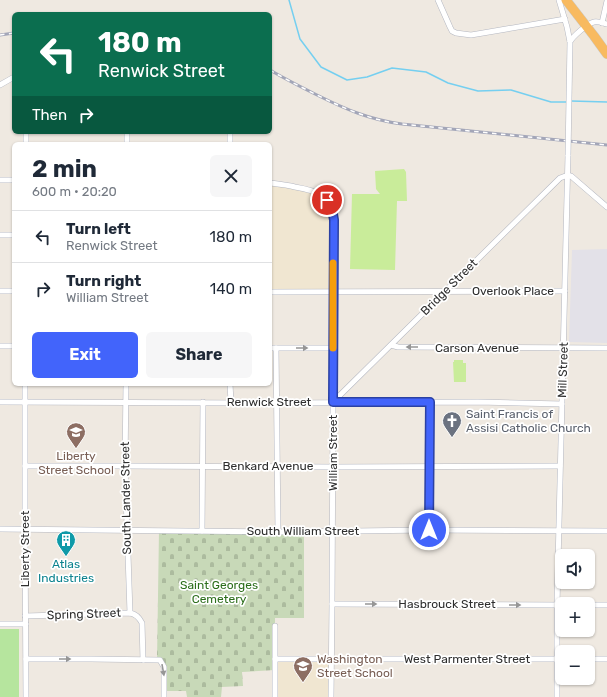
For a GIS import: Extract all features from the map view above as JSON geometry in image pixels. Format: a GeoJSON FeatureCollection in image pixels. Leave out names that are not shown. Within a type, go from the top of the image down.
{"type":"FeatureCollection","features":[{"type":"Feature","properties":{"kind":"highway"},"geometry":{"type":"LineString","coordinates":[[566,0],[604,50]]}},
{"type":"Feature","properties":{"kind":"street"},"geometry":{"type":"LineString","coordinates":[[438,0],[452,31],[462,34],[483,33],[565,19]]}},
{"type":"Feature","properties":{"kind":"street","name":"Mill Street"},"geometry":{"type":"LineString","coordinates":[[559,0],[570,42],[560,466],[560,597]]}},
{"type":"Feature","properties":{"kind":"street"},"geometry":{"type":"LineString","coordinates":[[570,42],[574,36],[591,23],[604,23],[607,2]]}},
{"type":"Feature","properties":{"kind":"street"},"geometry":{"type":"LineString","coordinates":[[0,85],[12,78]]}},
{"type":"Feature","properties":{"kind":"street"},"geometry":{"type":"LineString","coordinates":[[568,175],[607,207]]}},
{"type":"Feature","properties":{"kind":"street","name":"Bridge Street"},"geometry":{"type":"LineString","coordinates":[[333,402],[560,178],[568,175]]}},
{"type":"Feature","properties":{"kind":"street"},"geometry":{"type":"LineString","coordinates":[[0,180],[12,180]]}},
{"type":"Feature","properties":{"kind":"street","name":"William Street"},"geometry":{"type":"LineString","coordinates":[[272,183],[309,189],[317,192],[327,200],[332,209],[334,220],[331,697]]}},
{"type":"Feature","properties":{"kind":"street"},"geometry":{"type":"LineString","coordinates":[[0,235],[12,235]]}},
{"type":"Feature","properties":{"kind":"street"},"geometry":{"type":"LineString","coordinates":[[0,291],[12,291]]}},
{"type":"Feature","properties":{"kind":"street","name":"Overlook Place"},"geometry":{"type":"LineString","coordinates":[[272,292],[565,291]]}},
{"type":"Feature","properties":{"kind":"street","name":"Carson Avenue"},"geometry":{"type":"LineString","coordinates":[[392,345],[398,347],[607,348]]}},
{"type":"Feature","properties":{"kind":"street"},"geometry":{"type":"LineString","coordinates":[[0,346],[12,346]]}},
{"type":"Feature","properties":{"kind":"street"},"geometry":{"type":"LineString","coordinates":[[272,348],[333,348]]}},
{"type":"Feature","properties":{"kind":"street"},"geometry":{"type":"LineString","coordinates":[[276,348],[278,532]]}},
{"type":"Feature","properties":{"kind":"street","name":"Liberty Street"},"geometry":{"type":"LineString","coordinates":[[25,386],[26,697]]}},
{"type":"Feature","properties":{"kind":"street","name":"South Lander Street"},"geometry":{"type":"LineString","coordinates":[[126,386],[126,530],[130,613]]}},
{"type":"Feature","properties":{"kind":"street"},"geometry":{"type":"LineString","coordinates":[[230,386],[231,402]]}},
{"type":"Feature","properties":{"kind":"street","name":"Renwick Street"},"geometry":{"type":"LineString","coordinates":[[0,402],[513,402],[562,404]]}},
{"type":"Feature","properties":{"kind":"street"},"geometry":{"type":"LineString","coordinates":[[202,531],[203,402]]}},
{"type":"Feature","properties":{"kind":"street"},"geometry":{"type":"LineString","coordinates":[[429,530],[430,402]]}},
{"type":"Feature","properties":{"kind":"street","name":"Benkard Avenue"},"geometry":{"type":"LineString","coordinates":[[25,466],[560,466]]}},
{"type":"Feature","properties":{"kind":"street","name":"South William Street"},"geometry":{"type":"LineString","coordinates":[[0,529],[278,532],[429,530],[607,531]]}},
{"type":"Feature","properties":{"kind":"street","name":"Hasbrouck Street"},"geometry":{"type":"LineString","coordinates":[[332,604],[555,605]]}},
{"type":"Feature","properties":{"kind":"street"},"geometry":{"type":"LineString","coordinates":[[595,605],[607,605]]}},
{"type":"Feature","properties":{"kind":"street","name":"Spring Street"},"geometry":{"type":"LineString","coordinates":[[26,616],[135,614],[140,618],[142,623],[142,660]]}},
{"type":"Feature","properties":{"kind":"street"},"geometry":{"type":"LineString","coordinates":[[0,624],[26,624]]}},
{"type":"Feature","properties":{"kind":"street"},"geometry":{"type":"LineString","coordinates":[[275,626],[275,697]]}},
{"type":"Feature","properties":{"kind":"street"},"geometry":{"type":"LineString","coordinates":[[26,659],[160,660],[164,667],[164,697]]}},
{"type":"Feature","properties":{"kind":"street","name":"West Parmenter Street"},"geometry":{"type":"LineString","coordinates":[[275,659],[555,659]]}},
{"type":"Feature","properties":{"kind":"street"},"geometry":{"type":"LineString","coordinates":[[595,659],[607,659]]}},
{"type":"Feature","properties":{"kind":"street","name":"Mill Street"},"geometry":{"type":"LineString","coordinates":[[557,697],[558,685]]}},
{"type":"Feature","properties":{"kind":"shaded area"},"geometry":{"type":"Polygon","coordinates":[[[272,183],[317,192],[332,209],[333,292],[272,292],[272,183]]]}},
{"type":"Feature","properties":{"kind":"shaded area"},"geometry":{"type":"Polygon","coordinates":[[[607,249],[607,343],[569,342],[572,250],[607,249]]]}},
{"type":"Feature","properties":{"kind":"shaded area","name":"Washington Street School"},"geometry":{"type":"Polygon","coordinates":[[[275,659],[331,659],[331,697],[275,697],[275,659]]]}},
{"type":"Feature","properties":{"kind":"green space"},"geometry":{"type":"Polygon","coordinates":[[[404,169],[406,172],[407,201],[397,201],[395,270],[350,269],[352,194],[380,194],[376,189],[375,171],[404,169]]]}},
{"type":"Feature","properties":{"kind":"green space"},"geometry":{"type":"Polygon","coordinates":[[[454,360],[463,360],[463,363],[466,363],[466,382],[454,382],[454,360]]]}},
{"type":"Feature","properties":{"kind":"green space","name":"Saint Georges Cemetery"},"geometry":{"type":"Polygon","coordinates":[[[159,530],[304,531],[304,618],[275,618],[275,670],[242,672],[243,686],[222,687],[221,697],[187,697],[186,691],[164,691],[164,668],[157,661],[159,530]]]}},
{"type":"Feature","properties":{"kind":"green space"},"geometry":{"type":"Polygon","coordinates":[[[0,629],[19,629],[19,697],[0,697],[0,629]]]}},
{"type":"Feature","properties":{"kind":"waterway"},"geometry":{"type":"LineString","coordinates":[[289,0],[300,39],[321,67],[347,80],[367,77],[392,68],[426,72],[448,83],[478,91],[511,90],[551,102],[567,102]]}},
{"type":"Feature","properties":{"kind":"waterway"},"geometry":{"type":"LineString","coordinates":[[571,101],[607,102]]}},
{"type":"Feature","properties":{"kind":"railway"},"geometry":{"type":"LineString","coordinates":[[0,35],[12,33]]}},
{"type":"Feature","properties":{"kind":"railway"},"geometry":{"type":"LineString","coordinates":[[272,71],[338,105],[379,120],[402,124],[607,145]]}},
{"type":"Feature","properties":{"kind":"slow traffic"},"geometry":{"type":"LineString","coordinates":[[333,263],[333,348]]}},
{"type":"Feature","properties":{"kind":"place","name":"Saint Francis of Assisi Catholic Church"},"geometry":{"type":"Point","coordinates":[452,438]}},
{"type":"Feature","properties":{"kind":"place","name":"Liberty Street School"},"geometry":{"type":"Point","coordinates":[76,449]}},
{"type":"Feature","properties":{"kind":"place","name":"Atlas Industries"},"geometry":{"type":"Point","coordinates":[66,557]}},
{"type":"Feature","properties":{"kind":"place","name":"Washington Street School"},"geometry":{"type":"Point","coordinates":[303,683]}},
{"type":"Feature","properties":{"kind":"route"},"geometry":{"type":"LineString","coordinates":[[327,200],[332,209],[334,220],[333,402],[430,402],[429,530]]}}]}
